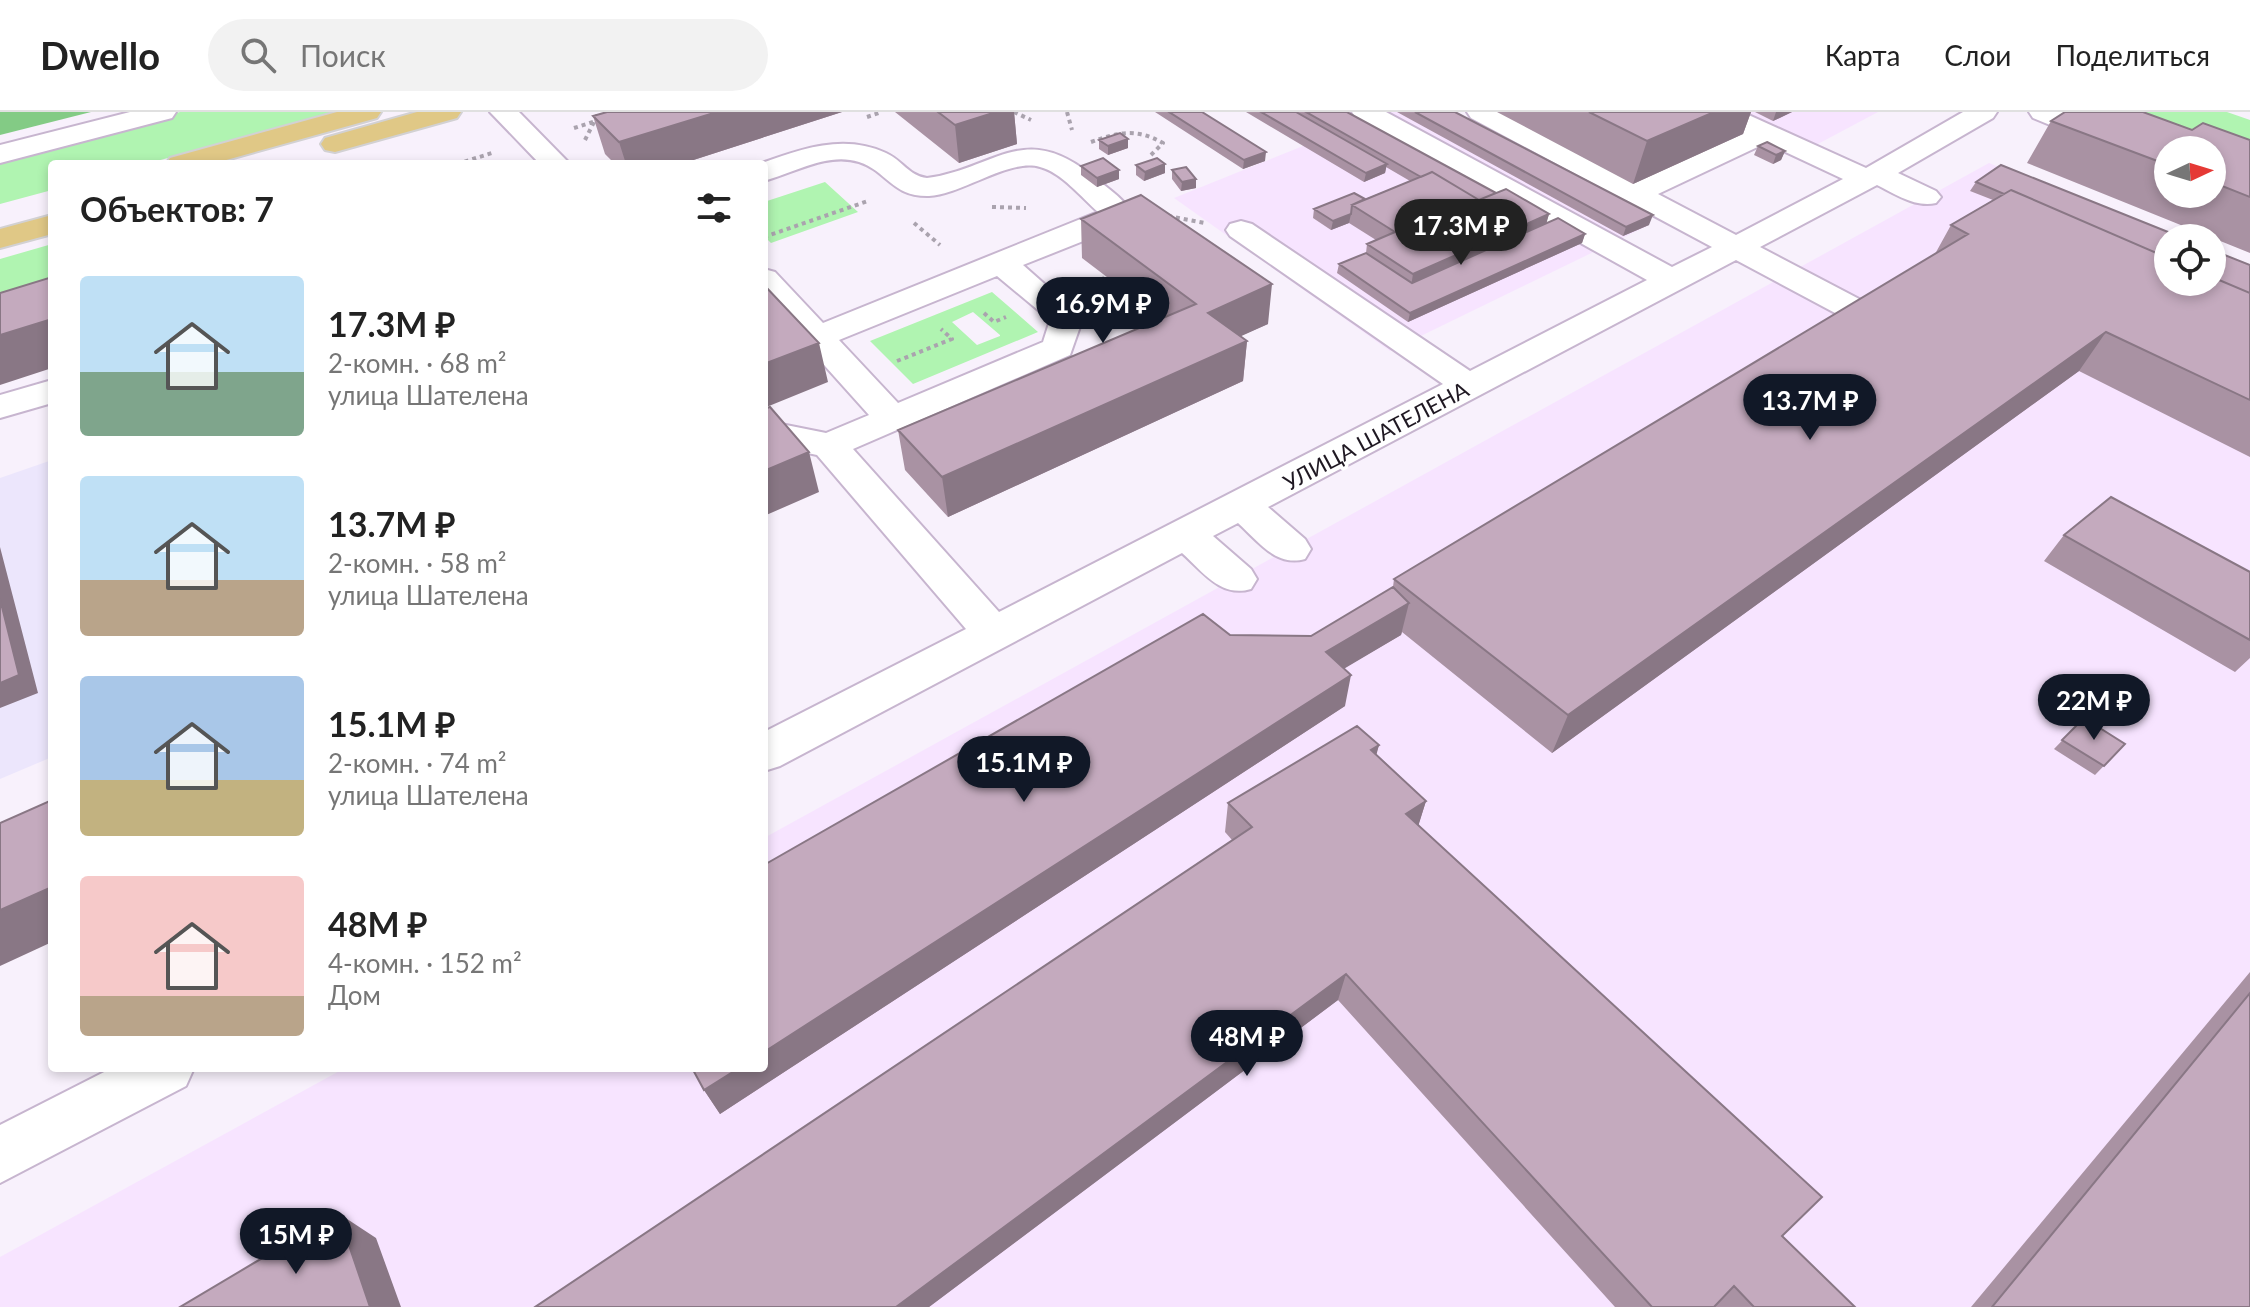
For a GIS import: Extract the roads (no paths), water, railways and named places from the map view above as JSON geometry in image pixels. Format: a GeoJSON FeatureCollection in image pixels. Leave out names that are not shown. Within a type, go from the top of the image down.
{"type":"FeatureCollection","features":[{"type":"Feature","properties":{"kind":"main road"},"geometry":{"type":"LineString","coordinates":[[194,160],[367,112]]}},
{"type":"Feature","properties":{"kind":"main road"},"geometry":{"type":"LineString","coordinates":[[278,160],[447,112]]}},
{"type":"Feature","properties":{"kind":"main road"},"geometry":{"type":"LineString","coordinates":[[0,214],[48,201]]}},
{"type":"Feature","properties":{"kind":"main road"},"geometry":{"type":"LineString","coordinates":[[0,239],[48,225]]}},
{"type":"Feature","properties":{"kind":"street"},"geometry":{"type":"LineString","coordinates":[[0,154],[162,112]]}},
{"type":"Feature","properties":{"kind":"street"},"geometry":{"type":"LineString","coordinates":[[504,112],[552,160]]}},
{"type":"Feature","properties":{"kind":"street"},"geometry":{"type":"LineString","coordinates":[[1366,112],[1673,281]]}},
{"type":"Feature","properties":{"kind":"street"},"geometry":{"type":"LineString","coordinates":[[1481,112],[1849,307]]}},
{"type":"Feature","properties":{"kind":"street"},"geometry":{"type":"LineString","coordinates":[[1720,112],[1871,177],[1926,197]]}},
{"type":"Feature","properties":{"kind":"street"},"geometry":{"type":"LineString","coordinates":[[2043,112],[2138,151]]}},
{"type":"Feature","properties":{"kind":"street","name":"УЛИЦА ШАТЕЛЕНА"},"geometry":{"type":"LineString","coordinates":[[768,751],[1871,177],[1962,115]]}},
{"type":"Feature","properties":{"kind":"street"},"geometry":{"type":"LineString","coordinates":[[1633,194],[1766,133]]}},
{"type":"Feature","properties":{"kind":"street"},"geometry":{"type":"LineString","coordinates":[[768,171],[815,155],[846,151],[876,158],[896,190],[937,185],[1021,157],[1050,159],[1116,211],[1105,222],[984,281],[819,336]]}},
{"type":"Feature","properties":{"kind":"street"},"geometry":{"type":"LineString","coordinates":[[1241,230],[1470,387]]}},
{"type":"Feature","properties":{"kind":"street"},"geometry":{"type":"LineString","coordinates":[[768,438],[776,435],[829,445],[1058,348],[1067,318],[1047,301],[984,281]]}},
{"type":"Feature","properties":{"kind":"street"},"geometry":{"type":"LineString","coordinates":[[768,283],[892,418]]}},
{"type":"Feature","properties":{"kind":"street"},"geometry":{"type":"LineString","coordinates":[[0,407],[48,392]]}},
{"type":"Feature","properties":{"kind":"street"},"geometry":{"type":"LineString","coordinates":[[829,445],[995,634]]}},
{"type":"Feature","properties":{"kind":"street"},"geometry":{"type":"LineString","coordinates":[[1242,505],[1291,549]]}},
{"type":"Feature","properties":{"kind":"street"},"geometry":{"type":"LineString","coordinates":[[1186,534],[1237,579]]}},
{"type":"Feature","properties":{"kind":"street"},"geometry":{"type":"LineString","coordinates":[[0,1155],[159,1072]]}}]}
